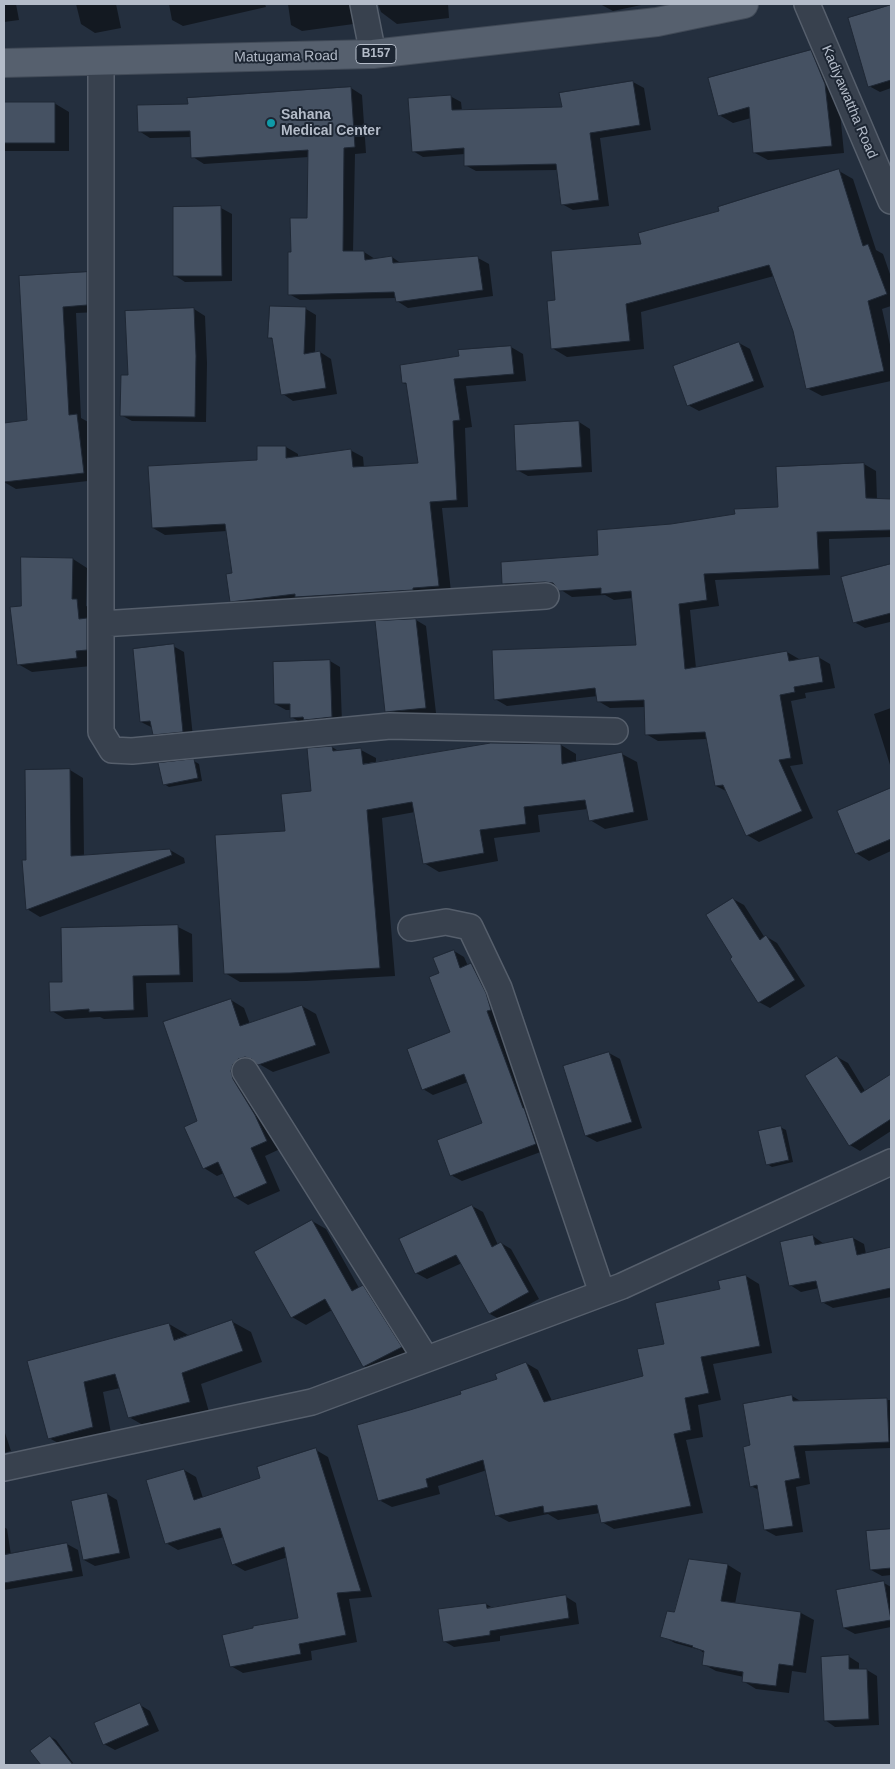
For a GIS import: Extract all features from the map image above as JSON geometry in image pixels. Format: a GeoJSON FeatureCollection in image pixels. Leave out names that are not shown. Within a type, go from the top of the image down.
{"type":"FeatureCollection","features":[{"type":"Feature","properties":{"kind":"main road","name":"Matugama Road"},"geometry":{"type":"LineString","coordinates":[[4,64],[374,54],[657,22],[744,4]]}},
{"type":"Feature","properties":{"kind":"street"},"geometry":{"type":"LineString","coordinates":[[363,4],[374,54]]}},
{"type":"Feature","properties":{"kind":"street","name":"Kadiyawattha Road"},"geometry":{"type":"LineString","coordinates":[[807,4],[891,201]]}},
{"type":"Feature","properties":{"kind":"street"},"geometry":{"type":"LineString","coordinates":[[101,61],[101,732],[112,750],[132,751],[390,726],[614,731]]}},
{"type":"Feature","properties":{"kind":"street"},"geometry":{"type":"LineString","coordinates":[[101,624],[546,596]]}},
{"type":"Feature","properties":{"kind":"street"},"geometry":{"type":"LineString","coordinates":[[411,928],[446,922],[470,927],[499,988],[602,1294]]}},
{"type":"Feature","properties":{"kind":"street"},"geometry":{"type":"LineString","coordinates":[[244,1071],[426,1359]]}},
{"type":"Feature","properties":{"kind":"street"},"geometry":{"type":"LineString","coordinates":[[4,1468],[312,1402],[622,1286],[891,1162]]}},
{"type":"Feature","properties":{"kind":"building"},"geometry":{"type":"Polygon","coordinates":[[[891,5],[891,80],[868,87],[848,18],[891,5]]]}},
{"type":"Feature","properties":{"kind":"building"},"geometry":{"type":"Polygon","coordinates":[[[811,50],[825,84],[832,146],[753,153],[749,107],[718,116],[708,78],[811,50]]]}},
{"type":"Feature","properties":{"kind":"building"},"geometry":{"type":"Polygon","coordinates":[[[633,81],[640,125],[590,133],[599,200],[561,205],[556,164],[464,166],[464,148],[412,152],[408,98],[451,95],[452,110],[562,107],[559,93],[633,81]]]}},
{"type":"Feature","properties":{"kind":"building"},"geometry":{"type":"Polygon","coordinates":[[[351,87],[355,147],[344,148],[343,251],[364,251],[365,260],[392,256],[393,263],[478,256],[483,290],[396,302],[394,292],[288,295],[288,252],[291,252],[290,218],[307,218],[308,150],[191,158],[190,131],[138,132],[137,105],[188,104],[187,98],[351,87]]]}},
{"type":"Feature","properties":{"kind":"building"},"geometry":{"type":"Polygon","coordinates":[[[4,102],[55,102],[55,143],[4,143],[4,102]]]}},
{"type":"Feature","properties":{"kind":"building"},"geometry":{"type":"Polygon","coordinates":[[[839,169],[863,246],[868,244],[887,294],[868,301],[884,371],[806,389],[793,331],[769,265],[626,304],[630,341],[551,349],[547,301],[555,300],[551,251],[641,244],[638,233],[719,211],[718,207],[839,169]]]}},
{"type":"Feature","properties":{"kind":"building"},"geometry":{"type":"Polygon","coordinates":[[[221,206],[222,276],[173,276],[173,207],[221,206]]]}},
{"type":"Feature","properties":{"kind":"building"},"geometry":{"type":"Polygon","coordinates":[[[87,272],[87,305],[63,307],[69,415],[77,414],[84,473],[4,482],[4,423],[27,420],[19,276],[87,272]]]}},
{"type":"Feature","properties":{"kind":"building"},"geometry":{"type":"Polygon","coordinates":[[[270,306],[306,307],[304,354],[320,351],[326,388],[281,395],[272,338],[268,338],[270,306]]]}},
{"type":"Feature","properties":{"kind":"building"},"geometry":{"type":"Polygon","coordinates":[[[194,308],[196,356],[195,417],[120,416],[121,375],[128,375],[125,311],[194,308]]]}},
{"type":"Feature","properties":{"kind":"building"},"geometry":{"type":"Polygon","coordinates":[[[739,342],[754,381],[687,406],[673,366],[739,342]]]}},
{"type":"Feature","properties":{"kind":"building"},"geometry":{"type":"Polygon","coordinates":[[[511,346],[514,374],[454,379],[460,420],[453,421],[457,500],[430,502],[439,586],[413,588],[413,590],[295,597],[295,594],[230,602],[226,574],[232,573],[225,524],[152,528],[148,466],[257,460],[257,446],[286,446],[286,458],[351,449],[353,467],[418,463],[406,383],[402,383],[400,365],[459,356],[458,350],[511,346]]]}},
{"type":"Feature","properties":{"kind":"building"},"geometry":{"type":"Polygon","coordinates":[[[579,421],[582,467],[516,471],[514,425],[579,421]]]}},
{"type":"Feature","properties":{"kind":"building"},"geometry":{"type":"Polygon","coordinates":[[[864,463],[866,498],[891,499],[891,530],[817,532],[819,569],[704,574],[707,600],[679,604],[685,669],[787,651],[789,661],[819,656],[823,682],[794,687],[795,692],[780,695],[791,758],[779,760],[802,811],[746,836],[723,785],[715,786],[705,732],[645,735],[644,700],[597,702],[595,688],[494,700],[492,650],[636,645],[631,591],[601,594],[601,588],[559,591],[553,583],[545,582],[502,584],[501,562],[598,555],[597,530],[671,524],[735,514],[734,509],[778,507],[776,467],[864,463]]]}},
{"type":"Feature","properties":{"kind":"building"},"geometry":{"type":"Polygon","coordinates":[[[21,557],[73,558],[72,599],[77,599],[79,619],[87,618],[87,650],[76,651],[77,658],[17,665],[10,607],[21,606],[21,557]]]}},
{"type":"Feature","properties":{"kind":"building"},"geometry":{"type":"Polygon","coordinates":[[[891,564],[891,613],[853,623],[841,577],[891,564]]]}},
{"type":"Feature","properties":{"kind":"building"},"geometry":{"type":"Polygon","coordinates":[[[416,619],[426,708],[385,712],[375,621],[416,619]]]}},
{"type":"Feature","properties":{"kind":"building"},"geometry":{"type":"Polygon","coordinates":[[[174,644],[183,732],[153,735],[150,721],[140,722],[133,649],[174,644]]]}},
{"type":"Feature","properties":{"kind":"building"},"geometry":{"type":"Polygon","coordinates":[[[330,660],[332,717],[304,720],[303,717],[290,718],[290,704],[274,704],[273,662],[330,660]]]}},
{"type":"Feature","properties":{"kind":"building"},"geometry":{"type":"Polygon","coordinates":[[[491,743],[561,744],[562,764],[622,752],[634,812],[589,821],[585,800],[524,807],[526,824],[480,830],[484,853],[423,864],[412,802],[367,810],[380,968],[291,973],[224,974],[215,835],[285,831],[281,794],[311,791],[307,748],[332,746],[333,751],[361,748],[363,764],[491,743]]]}},
{"type":"Feature","properties":{"kind":"building"},"geometry":{"type":"Polygon","coordinates":[[[194,759],[198,778],[163,785],[158,763],[194,759]]]}},
{"type":"Feature","properties":{"kind":"building"},"geometry":{"type":"Polygon","coordinates":[[[70,769],[71,856],[170,849],[172,855],[26,910],[22,860],[26,860],[25,770],[70,769]]]}},
{"type":"Feature","properties":{"kind":"building"},"geometry":{"type":"Polygon","coordinates":[[[891,788],[891,839],[855,854],[837,811],[891,788]]]}},
{"type":"Feature","properties":{"kind":"building"},"geometry":{"type":"Polygon","coordinates":[[[733,898],[760,940],[766,935],[795,980],[758,1003],[730,959],[732,957],[706,915],[733,898]]]}},
{"type":"Feature","properties":{"kind":"building"},"geometry":{"type":"Polygon","coordinates":[[[178,925],[180,975],[133,976],[134,1010],[89,1012],[89,1009],[50,1012],[49,982],[62,982],[61,928],[178,925]]]}},
{"type":"Feature","properties":{"kind":"building"},"geometry":{"type":"Polygon","coordinates":[[[454,950],[460,968],[471,963],[486,993],[491,1010],[487,1011],[536,1144],[450,1176],[437,1140],[482,1123],[464,1074],[422,1090],[407,1049],[450,1032],[429,977],[439,973],[433,958],[454,950]]]}},
{"type":"Feature","properties":{"kind":"building"},"geometry":{"type":"Polygon","coordinates":[[[231,999],[240,1026],[302,1005],[316,1045],[258,1065],[252,1059],[245,1057],[238,1059],[233,1064],[231,1071],[233,1079],[255,1115],[267,1141],[251,1148],[267,1183],[234,1198],[218,1162],[203,1169],[184,1127],[197,1121],[163,1022],[231,999]]]}},
{"type":"Feature","properties":{"kind":"building"},"geometry":{"type":"Polygon","coordinates":[[[609,1052],[632,1122],[585,1136],[563,1066],[609,1052]]]}},
{"type":"Feature","properties":{"kind":"building"},"geometry":{"type":"Polygon","coordinates":[[[837,1056],[861,1093],[891,1074],[891,1119],[849,1146],[805,1076],[837,1056]]]}},
{"type":"Feature","properties":{"kind":"building"},"geometry":{"type":"Polygon","coordinates":[[[781,1126],[789,1160],[766,1165],[758,1131],[781,1126]]]}},
{"type":"Feature","properties":{"kind":"building"},"geometry":{"type":"Polygon","coordinates":[[[472,1205],[492,1247],[501,1242],[529,1292],[489,1314],[456,1255],[415,1274],[399,1239],[472,1205]]]}},
{"type":"Feature","properties":{"kind":"building"},"geometry":{"type":"Polygon","coordinates":[[[312,1220],[352,1291],[363,1285],[402,1347],[363,1367],[325,1299],[291,1318],[254,1252],[312,1220]]]}},
{"type":"Feature","properties":{"kind":"building"},"geometry":{"type":"Polygon","coordinates":[[[813,1235],[815,1245],[853,1237],[857,1255],[891,1247],[891,1288],[821,1303],[816,1281],[789,1286],[780,1242],[813,1235]]]}},
{"type":"Feature","properties":{"kind":"building"},"geometry":{"type":"Polygon","coordinates":[[[746,1275],[760,1346],[701,1357],[709,1393],[685,1398],[691,1430],[674,1434],[691,1506],[601,1523],[597,1505],[544,1513],[543,1506],[495,1516],[483,1460],[426,1479],[428,1487],[378,1501],[357,1425],[461,1394],[460,1391],[497,1379],[495,1374],[526,1362],[544,1402],[643,1376],[637,1349],[664,1344],[655,1303],[720,1289],[718,1281],[746,1275]]]}},
{"type":"Feature","properties":{"kind":"building"},"geometry":{"type":"Polygon","coordinates":[[[232,1320],[243,1351],[182,1373],[190,1402],[128,1418],[115,1374],[84,1382],[93,1427],[48,1439],[27,1361],[169,1323],[174,1340],[232,1320]]]}},
{"type":"Feature","properties":{"kind":"building"},"geometry":{"type":"Polygon","coordinates":[[[792,1395],[793,1401],[887,1398],[889,1442],[794,1446],[800,1478],[785,1481],[793,1526],[764,1530],[757,1485],[750,1487],[743,1447],[750,1445],[743,1404],[792,1395]]]}},
{"type":"Feature","properties":{"kind":"building"},"geometry":{"type":"Polygon","coordinates":[[[316,1448],[361,1591],[337,1593],[346,1635],[299,1644],[301,1654],[230,1667],[222,1635],[253,1628],[253,1626],[298,1618],[284,1547],[232,1565],[220,1528],[165,1544],[146,1480],[184,1469],[194,1500],[260,1478],[257,1467],[316,1448]]]}},
{"type":"Feature","properties":{"kind":"building"},"geometry":{"type":"Polygon","coordinates":[[[107,1493],[120,1553],[83,1560],[71,1501],[107,1493]]]}},
{"type":"Feature","properties":{"kind":"building"},"geometry":{"type":"Polygon","coordinates":[[[891,1529],[891,1568],[870,1570],[866,1531],[891,1529]]]}},
{"type":"Feature","properties":{"kind":"building"},"geometry":{"type":"Polygon","coordinates":[[[67,1543],[73,1571],[4,1583],[4,1555],[67,1543]]]}},
{"type":"Feature","properties":{"kind":"building"},"geometry":{"type":"Polygon","coordinates":[[[689,1559],[728,1564],[721,1601],[801,1612],[793,1666],[779,1664],[776,1686],[742,1682],[743,1672],[702,1665],[704,1651],[660,1637],[667,1611],[674,1612],[689,1559]]]}},
{"type":"Feature","properties":{"kind":"building"},"geometry":{"type":"Polygon","coordinates":[[[884,1581],[891,1620],[843,1628],[836,1590],[884,1581]]]}},
{"type":"Feature","properties":{"kind":"building"},"geometry":{"type":"Polygon","coordinates":[[[566,1595],[569,1618],[490,1631],[490,1635],[443,1642],[438,1609],[486,1603],[487,1608],[566,1595]]]}},
{"type":"Feature","properties":{"kind":"building"},"geometry":{"type":"Polygon","coordinates":[[[849,1655],[849,1669],[867,1669],[869,1719],[824,1721],[821,1657],[849,1655]]]}},
{"type":"Feature","properties":{"kind":"building"},"geometry":{"type":"Polygon","coordinates":[[[140,1703],[149,1725],[103,1745],[94,1723],[140,1703]]]}},
{"type":"Feature","properties":{"kind":"building"},"geometry":{"type":"Polygon","coordinates":[[[50,1736],[73,1765],[41,1765],[30,1751],[50,1736]]]}},
{"type":"Feature","properties":{"kind":"place","name":"Sahana Medical Center"},"geometry":{"type":"Point","coordinates":[271,123]}}]}
